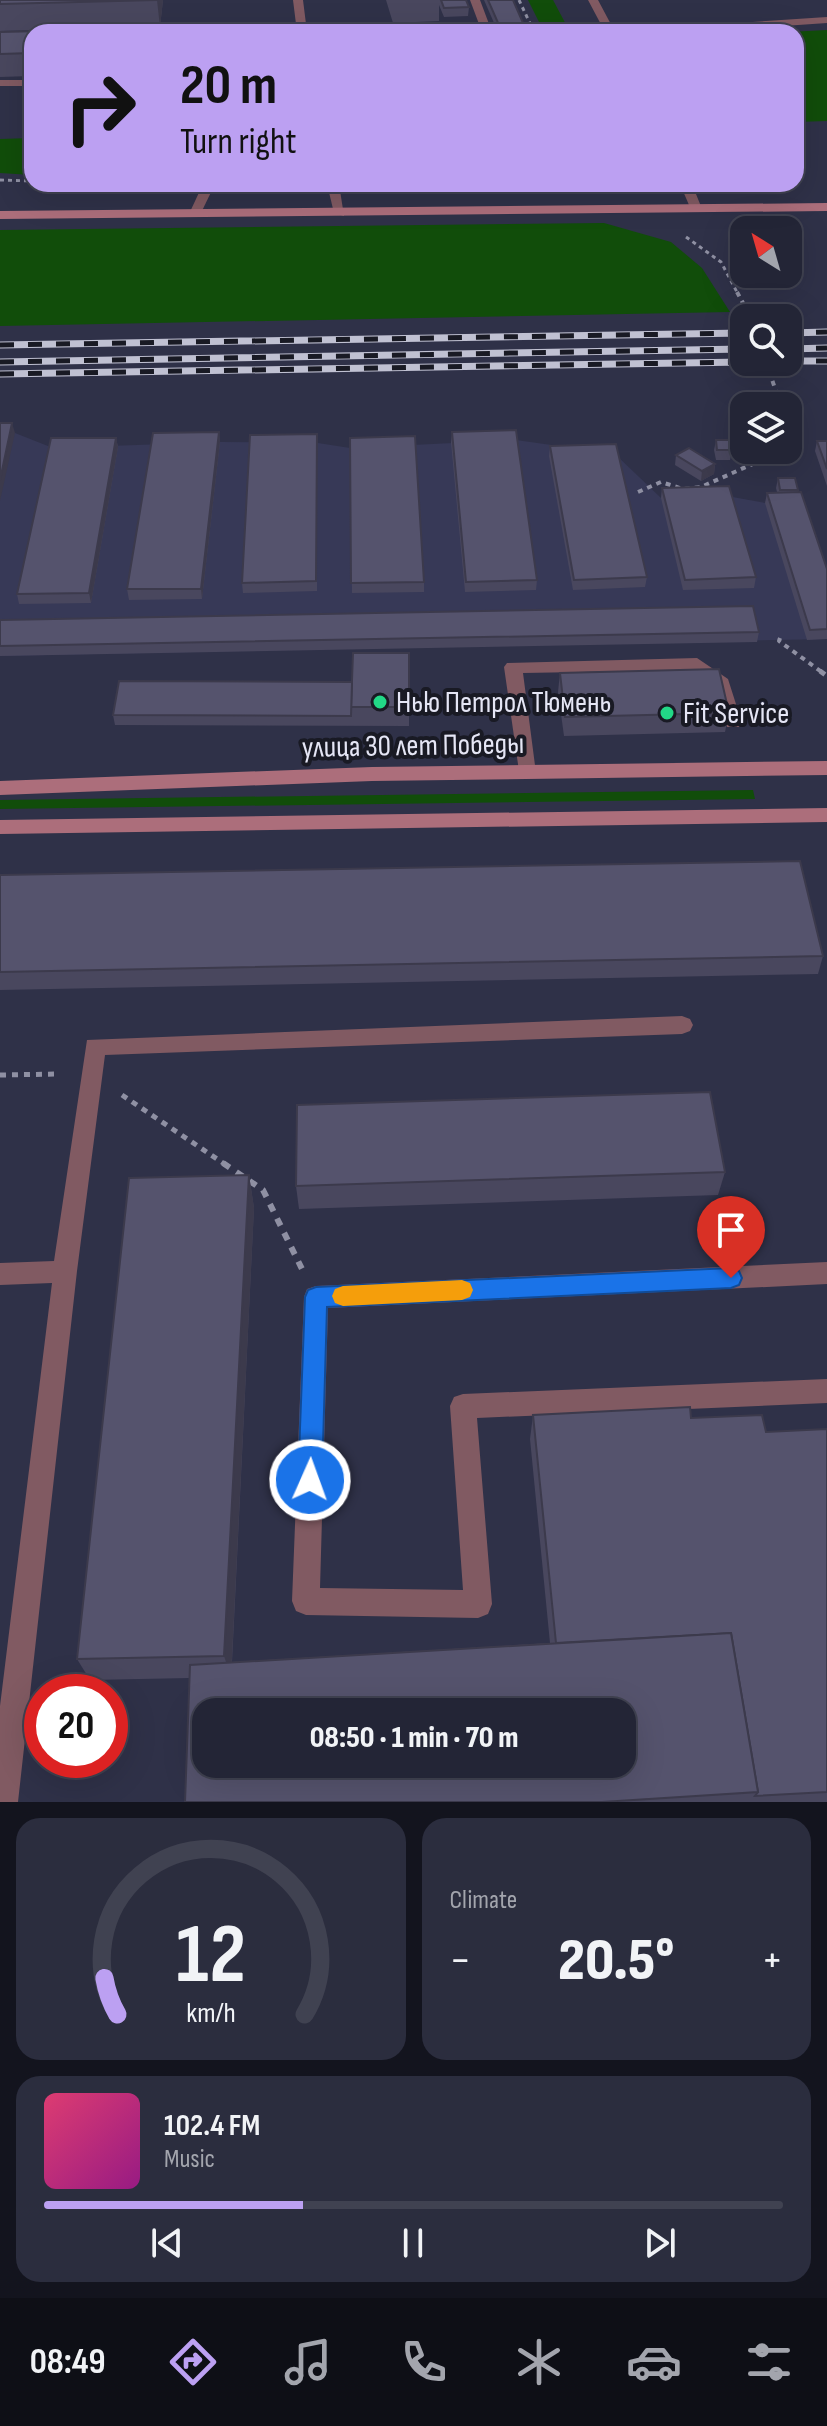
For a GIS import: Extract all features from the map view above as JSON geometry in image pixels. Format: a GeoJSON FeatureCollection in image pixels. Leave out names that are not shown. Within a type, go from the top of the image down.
{"type":"FeatureCollection","features":[{"type":"Feature","properties":{"kind":"street"},"geometry":{"type":"LineString","coordinates":[[0,215],[827,207]]}},
{"type":"Feature","properties":{"kind":"street","name":"улица 30 лет Победы"},"geometry":{"type":"LineString","coordinates":[[0,788],[372,774],[827,768]]}},
{"type":"Feature","properties":{"kind":"street"},"geometry":{"type":"LineString","coordinates":[[0,827],[827,815]]}},
{"type":"Feature","properties":{"kind":"lane"},"geometry":{"type":"LineString","coordinates":[[298,0],[301,24]]}},
{"type":"Feature","properties":{"kind":"lane"},"geometry":{"type":"LineString","coordinates":[[475,0],[484,24]]}},
{"type":"Feature","properties":{"kind":"lane"},"geometry":{"type":"LineString","coordinates":[[593,0],[606,24]]}},
{"type":"Feature","properties":{"kind":"lane"},"geometry":{"type":"LineString","coordinates":[[766,24],[827,20]]}},
{"type":"Feature","properties":{"kind":"lane"},"geometry":{"type":"LineString","coordinates":[[0,83],[24,83]]}},
{"type":"Feature","properties":{"kind":"lane"},"geometry":{"type":"LineString","coordinates":[[195,214],[205,192]]}},
{"type":"Feature","properties":{"kind":"lane"},"geometry":{"type":"LineString","coordinates":[[335,192],[340,213]]}},
{"type":"Feature","properties":{"kind":"lane"},"geometry":{"type":"LineString","coordinates":[[689,192],[696,209]]}},
{"type":"Feature","properties":{"kind":"lane"},"geometry":{"type":"LineString","coordinates":[[527,773],[513,667],[697,664],[722,683],[733,723]]}},
{"type":"Feature","properties":{"kind":"lane"},"geometry":{"type":"LineString","coordinates":[[3,1802],[65,1271],[95,1046],[682,1025]]}},
{"type":"Feature","properties":{"kind":"lane"},"geometry":{"type":"LineString","coordinates":[[0,1274],[65,1271]]}},
{"type":"Feature","properties":{"kind":"lane"},"geometry":{"type":"LineString","coordinates":[[827,1273],[316,1297],[306,1601],[478,1604],[463,1406],[827,1391]]}},
{"type":"Feature","properties":{"kind":"path"},"geometry":{"type":"LineString","coordinates":[[519,0],[530,24]]}},
{"type":"Feature","properties":{"kind":"path"},"geometry":{"type":"LineString","coordinates":[[0,180],[24,181]]}},
{"type":"Feature","properties":{"kind":"path"},"geometry":{"type":"LineString","coordinates":[[684,235],[721,262],[744,304]]}},
{"type":"Feature","properties":{"kind":"path"},"geometry":{"type":"LineString","coordinates":[[638,492],[651,482],[670,481],[689,489],[756,464]]}},
{"type":"Feature","properties":{"kind":"path"},"geometry":{"type":"LineString","coordinates":[[780,638],[779,641],[827,676]]}},
{"type":"Feature","properties":{"kind":"path"},"geometry":{"type":"LineString","coordinates":[[0,1075],[91,1074],[263,1190],[316,1297]]}},
{"type":"Feature","properties":{"kind":"shaded area"},"geometry":{"type":"Polygon","coordinates":[[[0,433],[15,433],[53,448],[220,442],[318,443],[350,448],[516,440],[615,454],[661,498],[727,496],[765,503],[799,502],[827,587],[827,639],[0,656],[0,433]]]}},
{"type":"Feature","properties":{"kind":"green space"},"geometry":{"type":"Polygon","coordinates":[[[528,0],[553,0],[566,24],[540,24],[528,0]]]}},
{"type":"Feature","properties":{"kind":"green space"},"geometry":{"type":"Polygon","coordinates":[[[827,30],[827,121],[804,122],[804,31],[827,30]]]}},
{"type":"Feature","properties":{"kind":"green space"},"geometry":{"type":"Polygon","coordinates":[[[24,138],[24,174],[0,173],[0,139],[24,138]]]}},
{"type":"Feature","properties":{"kind":"green space"},"geometry":{"type":"Polygon","coordinates":[[[604,223],[671,242],[702,268],[730,312],[0,326],[0,230],[604,223]]]}},
{"type":"Feature","properties":{"kind":"green space"},"geometry":{"type":"Polygon","coordinates":[[[753,790],[755,799],[0,809],[0,800],[753,790]]]}},
{"type":"Feature","properties":{"kind":"building"},"geometry":{"type":"Polygon","coordinates":[[[0,0],[157,0],[0,4],[0,0]]]}},
{"type":"Feature","properties":{"kind":"building"},"geometry":{"type":"Polygon","coordinates":[[[441,0],[466,0],[469,7],[444,8],[441,0]]]}},
{"type":"Feature","properties":{"kind":"building"},"geometry":{"type":"Polygon","coordinates":[[[488,0],[513,0],[524,24],[498,24],[488,0]]]}},
{"type":"Feature","properties":{"kind":"building"},"geometry":{"type":"Polygon","coordinates":[[[24,31],[24,53],[0,54],[0,32],[24,31]]]}},
{"type":"Feature","properties":{"kind":"building"},"geometry":{"type":"Polygon","coordinates":[[[0,423],[12,423],[0,480],[0,423]]]}},
{"type":"Feature","properties":{"kind":"building"},"geometry":{"type":"Polygon","coordinates":[[[516,430],[537,580],[466,582],[452,432],[516,430]]]}},
{"type":"Feature","properties":{"kind":"building"},"geometry":{"type":"Polygon","coordinates":[[[219,432],[201,589],[127,589],[153,433],[219,432]]]}},
{"type":"Feature","properties":{"kind":"building"},"geometry":{"type":"Polygon","coordinates":[[[317,434],[316,581],[242,583],[250,435],[317,434]]]}},
{"type":"Feature","properties":{"kind":"building"},"geometry":{"type":"Polygon","coordinates":[[[415,436],[424,582],[351,583],[350,438],[415,436]]]}},
{"type":"Feature","properties":{"kind":"building"},"geometry":{"type":"Polygon","coordinates":[[[51,438],[116,438],[89,593],[17,594],[51,438]]]}},
{"type":"Feature","properties":{"kind":"building"},"geometry":{"type":"Polygon","coordinates":[[[716,440],[730,440],[730,450],[717,450],[716,440]]]}},
{"type":"Feature","properties":{"kind":"building"},"geometry":{"type":"Polygon","coordinates":[[[817,441],[827,441],[827,469],[817,441]]]}},
{"type":"Feature","properties":{"kind":"building"},"geometry":{"type":"Polygon","coordinates":[[[616,444],[647,577],[574,580],[550,446],[616,444]]]}},
{"type":"Feature","properties":{"kind":"building"},"geometry":{"type":"Polygon","coordinates":[[[689,448],[715,464],[702,471],[676,455],[689,448]]]}},
{"type":"Feature","properties":{"kind":"building"},"geometry":{"type":"Polygon","coordinates":[[[778,478],[795,478],[798,490],[780,490],[778,478]]]}},
{"type":"Feature","properties":{"kind":"building"},"geometry":{"type":"Polygon","coordinates":[[[729,486],[756,577],[685,580],[662,488],[729,486]]]}},
{"type":"Feature","properties":{"kind":"building"},"geometry":{"type":"Polygon","coordinates":[[[801,492],[827,569],[827,629],[810,630],[767,493],[801,492]]]}},
{"type":"Feature","properties":{"kind":"building"},"geometry":{"type":"Polygon","coordinates":[[[753,606],[759,632],[0,646],[0,620],[753,606]]]}},
{"type":"Feature","properties":{"kind":"building"},"geometry":{"type":"Polygon","coordinates":[[[353,653],[409,653],[409,707],[351,707],[353,653]]]}},
{"type":"Feature","properties":{"kind":"building"},"geometry":{"type":"Polygon","coordinates":[[[719,669],[729,713],[565,717],[560,673],[719,669]]]}},
{"type":"Feature","properties":{"kind":"building"},"geometry":{"type":"Polygon","coordinates":[[[119,681],[352,682],[351,716],[113,715],[119,681]]]}},
{"type":"Feature","properties":{"kind":"building"},"geometry":{"type":"Polygon","coordinates":[[[800,861],[823,956],[0,972],[0,875],[800,861]]]}},
{"type":"Feature","properties":{"kind":"building"},"geometry":{"type":"Polygon","coordinates":[[[710,1092],[725,1172],[296,1186],[297,1105],[710,1092]]]}},
{"type":"Feature","properties":{"kind":"building"},"geometry":{"type":"Polygon","coordinates":[[[249,1175],[224,1656],[77,1659],[129,1178],[249,1175]]]}},
{"type":"Feature","properties":{"kind":"building"},"geometry":{"type":"Polygon","coordinates":[[[690,1407],[691,1418],[762,1415],[766,1432],[827,1429],[827,1792],[755,1796],[758,1792],[731,1633],[556,1643],[533,1415],[690,1407]]]}},
{"type":"Feature","properties":{"kind":"building"},"geometry":{"type":"Polygon","coordinates":[[[731,1633],[758,1792],[602,1802],[185,1802],[190,1665],[731,1633]]]}},
{"type":"Feature","properties":{"kind":"railway"},"geometry":{"type":"LineString","coordinates":[[802,333],[827,332]]}},
{"type":"Feature","properties":{"kind":"railway"},"geometry":{"type":"LineString","coordinates":[[0,345],[730,333]]}},
{"type":"Feature","properties":{"kind":"railway"},"geometry":{"type":"LineString","coordinates":[[802,349],[827,348]]}},
{"type":"Feature","properties":{"kind":"railway"},"geometry":{"type":"LineString","coordinates":[[0,362],[730,349]]}},
{"type":"Feature","properties":{"kind":"railway"},"geometry":{"type":"LineString","coordinates":[[802,361],[827,361]]}},
{"type":"Feature","properties":{"kind":"railway"},"geometry":{"type":"LineString","coordinates":[[0,374],[730,362]]}},
{"type":"Feature","properties":{"kind":"slow traffic"},"geometry":{"type":"LineString","coordinates":[[343,1296],[462,1290]]}},
{"type":"Feature","properties":{"kind":"place","name":"Нью Петрол Тюмень"},"geometry":{"type":"Point","coordinates":[380,702]}},
{"type":"Feature","properties":{"kind":"place","name":"Fit Service"},"geometry":{"type":"Point","coordinates":[667,713]}},
{"type":"Feature","properties":{"kind":"route"},"geometry":{"type":"LineString","coordinates":[[310,1480],[316,1297],[731,1278]]}}]}
